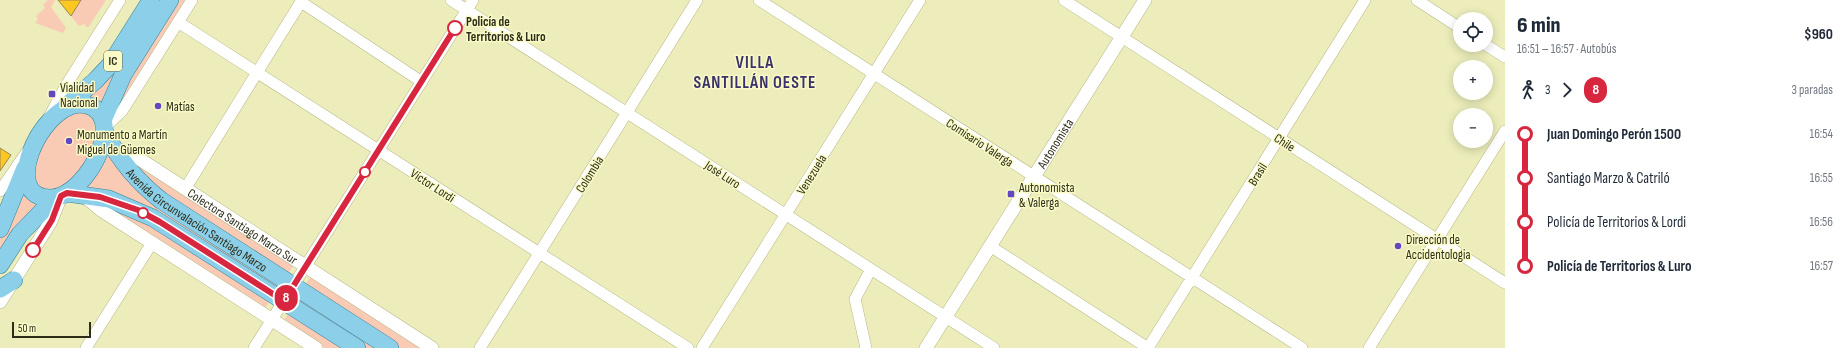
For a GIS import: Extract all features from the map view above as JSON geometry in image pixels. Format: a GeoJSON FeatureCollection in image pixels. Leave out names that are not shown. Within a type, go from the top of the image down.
{"type":"FeatureCollection","features":[{"type":"Feature","properties":{"kind":"main road","name":"IC"},"geometry":{"type":"LineString","coordinates":[[0,229],[26,168],[30,152],[39,135],[61,110],[95,81],[110,65],[152,0]]}},
{"type":"Feature","properties":{"kind":"main road","name":"IC"},"geometry":{"type":"LineString","coordinates":[[0,265],[20,234],[67,195],[92,167],[104,127],[123,75],[170,0]]}},
{"type":"Feature","properties":{"kind":"main road"},"geometry":{"type":"LineString","coordinates":[[61,110],[76,104],[88,105],[98,110],[104,127]]}},
{"type":"Feature","properties":{"kind":"main road","name":"Avenida Circunvalación Santiago Marzo"},"geometry":{"type":"LineString","coordinates":[[104,127],[113,148],[132,174],[162,201],[390,348]]}},
{"type":"Feature","properties":{"kind":"main road","name":"IC"},"geometry":{"type":"LineString","coordinates":[[26,168],[27,183],[33,192],[41,197],[67,195]]}},
{"type":"Feature","properties":{"kind":"main road","name":"Avenida Circunvalación Santiago Marzo"},"geometry":{"type":"LineString","coordinates":[[67,195],[117,202],[149,216],[357,348]]}},
{"type":"Feature","properties":{"kind":"street"},"geometry":{"type":"LineString","coordinates":[[0,191],[39,135],[69,81],[120,0]]}},
{"type":"Feature","properties":{"kind":"street"},"geometry":{"type":"LineString","coordinates":[[104,127],[122,111],[192,0]]}},
{"type":"Feature","properties":{"kind":"street","name":"José Luro"},"geometry":{"type":"LineString","coordinates":[[451,0],[994,348]]}},
{"type":"Feature","properties":{"kind":"street"},"geometry":{"type":"LineString","coordinates":[[254,348],[473,0]]}},
{"type":"Feature","properties":{"kind":"street","name":"Colombia"},"geometry":{"type":"LineString","coordinates":[[480,348],[697,0]]}},
{"type":"Feature","properties":{"kind":"street","name":"Comisario Valerga"},"geometry":{"type":"LineString","coordinates":[[759,0],[1302,348]]}},
{"type":"Feature","properties":{"kind":"street","name":"Venezuela"},"geometry":{"type":"LineString","coordinates":[[702,348],[920,0]]}},
{"type":"Feature","properties":{"kind":"street","name":"Chile"},"geometry":{"type":"LineString","coordinates":[[1064,0],[1505,283]]}},
{"type":"Feature","properties":{"kind":"street","name":"Autonomista"},"geometry":{"type":"LineString","coordinates":[[926,348],[1145,0]]}},
{"type":"Feature","properties":{"kind":"street","name":"Brasil"},"geometry":{"type":"LineString","coordinates":[[1148,348],[1365,0]]}},
{"type":"Feature","properties":{"kind":"street"},"geometry":{"type":"LineString","coordinates":[[1416,0],[1453,24]]}},
{"type":"Feature","properties":{"kind":"street"},"geometry":{"type":"LineString","coordinates":[[185,188],[301,1],[422,82]]}},
{"type":"Feature","properties":{"kind":"street","name":"Víctor Lordi"},"geometry":{"type":"LineString","coordinates":[[178,22],[688,348]]}},
{"type":"Feature","properties":{"kind":"street"},"geometry":{"type":"LineString","coordinates":[[1493,49],[1505,57]]}},
{"type":"Feature","properties":{"kind":"street"},"geometry":{"type":"LineString","coordinates":[[1369,348],[1505,131]]}},
{"type":"Feature","properties":{"kind":"street","name":"Colectora Santiago Marzo Sur"},"geometry":{"type":"LineString","coordinates":[[113,148],[128,152],[432,348]]}},
{"type":"Feature","properties":{"kind":"street"},"geometry":{"type":"LineString","coordinates":[[0,302],[7,285],[50,224],[67,195],[101,210],[316,348]]}},
{"type":"Feature","properties":{"kind":"street"},"geometry":{"type":"LineString","coordinates":[[86,348],[152,243]]}},
{"type":"Feature","properties":{"kind":"street"},"geometry":{"type":"LineString","coordinates":[[990,246],[1148,348]]}},
{"type":"Feature","properties":{"kind":"street"},"geometry":{"type":"LineString","coordinates":[[866,348],[855,299],[871,269]]}},
{"type":"Feature","properties":{"kind":"shaded area"},"geometry":{"type":"Polygon","coordinates":[[[48,0],[55,0],[51,7],[66,28],[63,33],[35,23],[38,19],[36,16],[45,8],[43,5],[48,0]]]}},
{"type":"Feature","properties":{"kind":"shaded area"},"geometry":{"type":"Polygon","coordinates":[[[81,0],[106,0],[88,28],[84,24],[79,26],[71,16],[81,0]]]}},
{"type":"Feature","properties":{"kind":"shaded area"},"geometry":{"type":"Polygon","coordinates":[[[158,0],[164,0],[104,105],[89,97],[158,0]]]}},
{"type":"Feature","properties":{"kind":"shaded area"},"geometry":{"type":"Polygon","coordinates":[[[176,0],[186,0],[116,111],[122,89],[176,0]]]}},
{"type":"Feature","properties":{"kind":"shaded area"},"geometry":{"type":"Polygon","coordinates":[[[85,111],[94,120],[95,130],[91,151],[86,161],[73,179],[65,185],[55,190],[40,188],[33,176],[38,149],[63,117],[85,111]]]}},
{"type":"Feature","properties":{"kind":"shaded area"},"geometry":{"type":"Polygon","coordinates":[[[108,154],[280,286],[278,289],[87,189],[87,186],[96,175],[108,154]]]}},
{"type":"Feature","properties":{"kind":"shaded area"},"geometry":{"type":"Polygon","coordinates":[[[127,157],[293,266],[287,275],[214,230],[211,222],[191,209],[182,209],[169,201],[127,157]]]}},
{"type":"Feature","properties":{"kind":"shaded area"},"geometry":{"type":"Polygon","coordinates":[[[23,194],[38,204],[0,256],[0,238],[23,194]]]}},
{"type":"Feature","properties":{"kind":"shaded area"},"geometry":{"type":"Polygon","coordinates":[[[102,203],[166,231],[171,240],[270,300],[265,308],[102,203]]]}},
{"type":"Feature","properties":{"kind":"shaded area"},"geometry":{"type":"Polygon","coordinates":[[[311,276],[422,348],[399,348],[305,288],[305,285],[311,276]]]}},
{"type":"Feature","properties":{"kind":"shaded area"},"geometry":{"type":"Polygon","coordinates":[[[299,297],[381,348],[367,348],[297,303],[299,297]]]}},
{"type":"Feature","properties":{"kind":"shaded area"},"geometry":{"type":"Polygon","coordinates":[[[289,312],[348,348],[324,348],[285,323],[284,320],[289,312]]]}},
{"type":"Feature","properties":{"kind":"building"},"geometry":{"type":"Polygon","coordinates":[[[58,0],[81,0],[71,16],[58,0]]]}},
{"type":"Feature","properties":{"kind":"building"},"geometry":{"type":"Polygon","coordinates":[[[0,148],[11,155],[0,171],[0,148]]]}},
{"type":"Feature","properties":{"kind":"bus line","name":"8"},"geometry":{"type":"LineString","coordinates":[[33,250],[52,220],[61,196],[67,193],[100,197],[124,204],[153,218],[284,301],[455,28]]}},
{"type":"Feature","properties":{"kind":"place","name":"Policía de Territorios & Luro"},"geometry":{"type":"Point","coordinates":[455,28]}},
{"type":"Feature","properties":{"kind":"place","name":"Vialidad Nacional"},"geometry":{"type":"Point","coordinates":[52,94]}},
{"type":"Feature","properties":{"kind":"place","name":"Matías"},"geometry":{"type":"Point","coordinates":[158,106]}},
{"type":"Feature","properties":{"kind":"place","name":"Monumento a Martín Miguel de Güemes"},"geometry":{"type":"Point","coordinates":[69,141]}},
{"type":"Feature","properties":{"kind":"place","name":"Autonomista & Valerga"},"geometry":{"type":"Point","coordinates":[1011,194]}},
{"type":"Feature","properties":{"kind":"place","name":"Dirección de Accidentologia"},"geometry":{"type":"Point","coordinates":[1398,246]}},
{"type":"Feature","properties":{"kind":"district","name":"VILLA SANTILLÁN OESTE"},"geometry":{"type":"Point","coordinates":[755,72]}}]}
